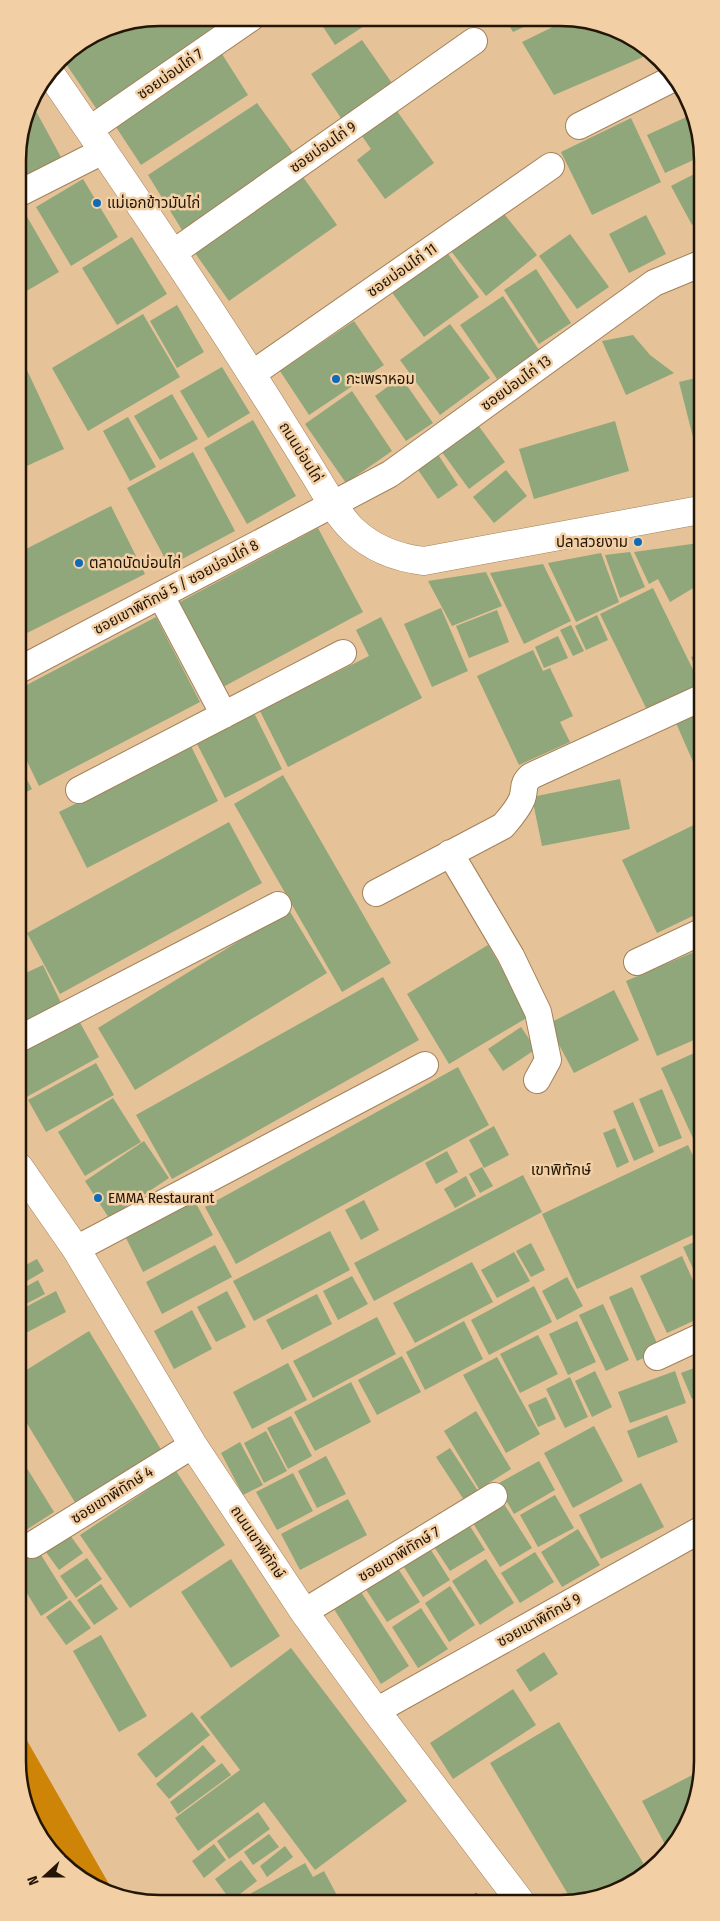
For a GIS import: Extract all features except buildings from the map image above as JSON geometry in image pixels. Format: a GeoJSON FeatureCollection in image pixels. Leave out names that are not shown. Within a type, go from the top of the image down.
{"type":"FeatureCollection","features":[{"type":"Feature","properties":{"kind":"street","name":"ซอยบ่อนไก่ 7"},"geometry":{"type":"LineString","coordinates":[[27,188],[96,140],[241,26]]}},
{"type":"Feature","properties":{"kind":"street","name":"ซอยบ่อนไก่ 9"},"geometry":{"type":"LineString","coordinates":[[173,253],[474,41]]}},
{"type":"Feature","properties":{"kind":"street","name":"ถนนบ่อนไก่"},"geometry":{"type":"LineString","coordinates":[[54,78],[173,253],[334,505],[352,530],[384,551],[403,558],[424,561],[694,511]]}},
{"type":"Feature","properties":{"kind":"street"},"geometry":{"type":"LineString","coordinates":[[579,126],[668,81]]}},
{"type":"Feature","properties":{"kind":"street","name":"ซอยบ่อนไก่ 11"},"geometry":{"type":"LineString","coordinates":[[252,374],[551,166]]}},
{"type":"Feature","properties":{"kind":"street","name":"ซอยบ่อนไก่ 13"},"geometry":{"type":"LineString","coordinates":[[334,505],[390,474],[654,283],[694,267]]}},
{"type":"Feature","properties":{"kind":"street","name":"ซอยเขาพิทักษ์ 5 / ซอยบ่อนไก่ 8"},"geometry":{"type":"LineString","coordinates":[[27,666],[334,505]]}},
{"type":"Feature","properties":{"kind":"street"},"geometry":{"type":"LineString","coordinates":[[161,596],[224,715]]}},
{"type":"Feature","properties":{"kind":"street"},"geometry":{"type":"LineString","coordinates":[[79,790],[344,653]]}},
{"type":"Feature","properties":{"kind":"street"},"geometry":{"type":"LineString","coordinates":[[376,893],[503,826],[515,812],[523,797],[524,786],[531,776],[694,701]]}},
{"type":"Feature","properties":{"kind":"street"},"geometry":{"type":"LineString","coordinates":[[450,853],[511,956],[538,1012],[548,1060],[537,1080]]}},
{"type":"Feature","properties":{"kind":"street"},"geometry":{"type":"LineString","coordinates":[[26,1035],[278,905]]}},
{"type":"Feature","properties":{"kind":"street"},"geometry":{"type":"LineString","coordinates":[[637,962],[694,936]]}},
{"type":"Feature","properties":{"kind":"street"},"geometry":{"type":"LineString","coordinates":[[76,1248],[425,1065]]}},
{"type":"Feature","properties":{"kind":"street","name":"ถนนเขาพิทักษ์"},"geometry":{"type":"LineString","coordinates":[[26,1177],[76,1248],[193,1445],[304,1612],[376,1711],[515,1895]]}},
{"type":"Feature","properties":{"kind":"street"},"geometry":{"type":"LineString","coordinates":[[657,1357],[693,1340]]}},
{"type":"Feature","properties":{"kind":"street","name":"ซอยเขาพิทักษ์ 4"},"geometry":{"type":"LineString","coordinates":[[32,1546],[193,1445]]}},
{"type":"Feature","properties":{"kind":"street","name":"ซอยเขาพิทักษ์ 7"},"geometry":{"type":"LineString","coordinates":[[304,1612],[494,1496]]}},
{"type":"Feature","properties":{"kind":"street","name":"ซอยเขาพิทักษ์ 9"},"geometry":{"type":"LineString","coordinates":[[376,1711],[693,1534]]}},
{"type":"Feature","properties":{"kind":"shaded area"},"geometry":{"type":"Polygon","coordinates":[[[26,1739],[110,1885],[78,1867],[70,1860],[70,1851],[61,1851],[54,1843],[36,1812],[29,1787],[26,1739]]]}},
{"type":"Feature","properties":{"kind":"place","name":"แม่เอกข้าวมันไก่"},"geometry":{"type":"Point","coordinates":[97,203]}},
{"type":"Feature","properties":{"kind":"place","name":"กะเพราหอม"},"geometry":{"type":"Point","coordinates":[336,379]}},
{"type":"Feature","properties":{"kind":"place","name":"ปลาสวยงาม"},"geometry":{"type":"Point","coordinates":[638,542]}},
{"type":"Feature","properties":{"kind":"place","name":"ตลาดนัดบ่อนไก่"},"geometry":{"type":"Point","coordinates":[79,563]}},
{"type":"Feature","properties":{"kind":"place","name":"EMMA Restaurant"},"geometry":{"type":"Point","coordinates":[98,1198]}},
{"type":"Feature","properties":{"kind":"district","name":"เขาพิทักษ์"},"geometry":{"type":"Point","coordinates":[561,1169]}}]}
